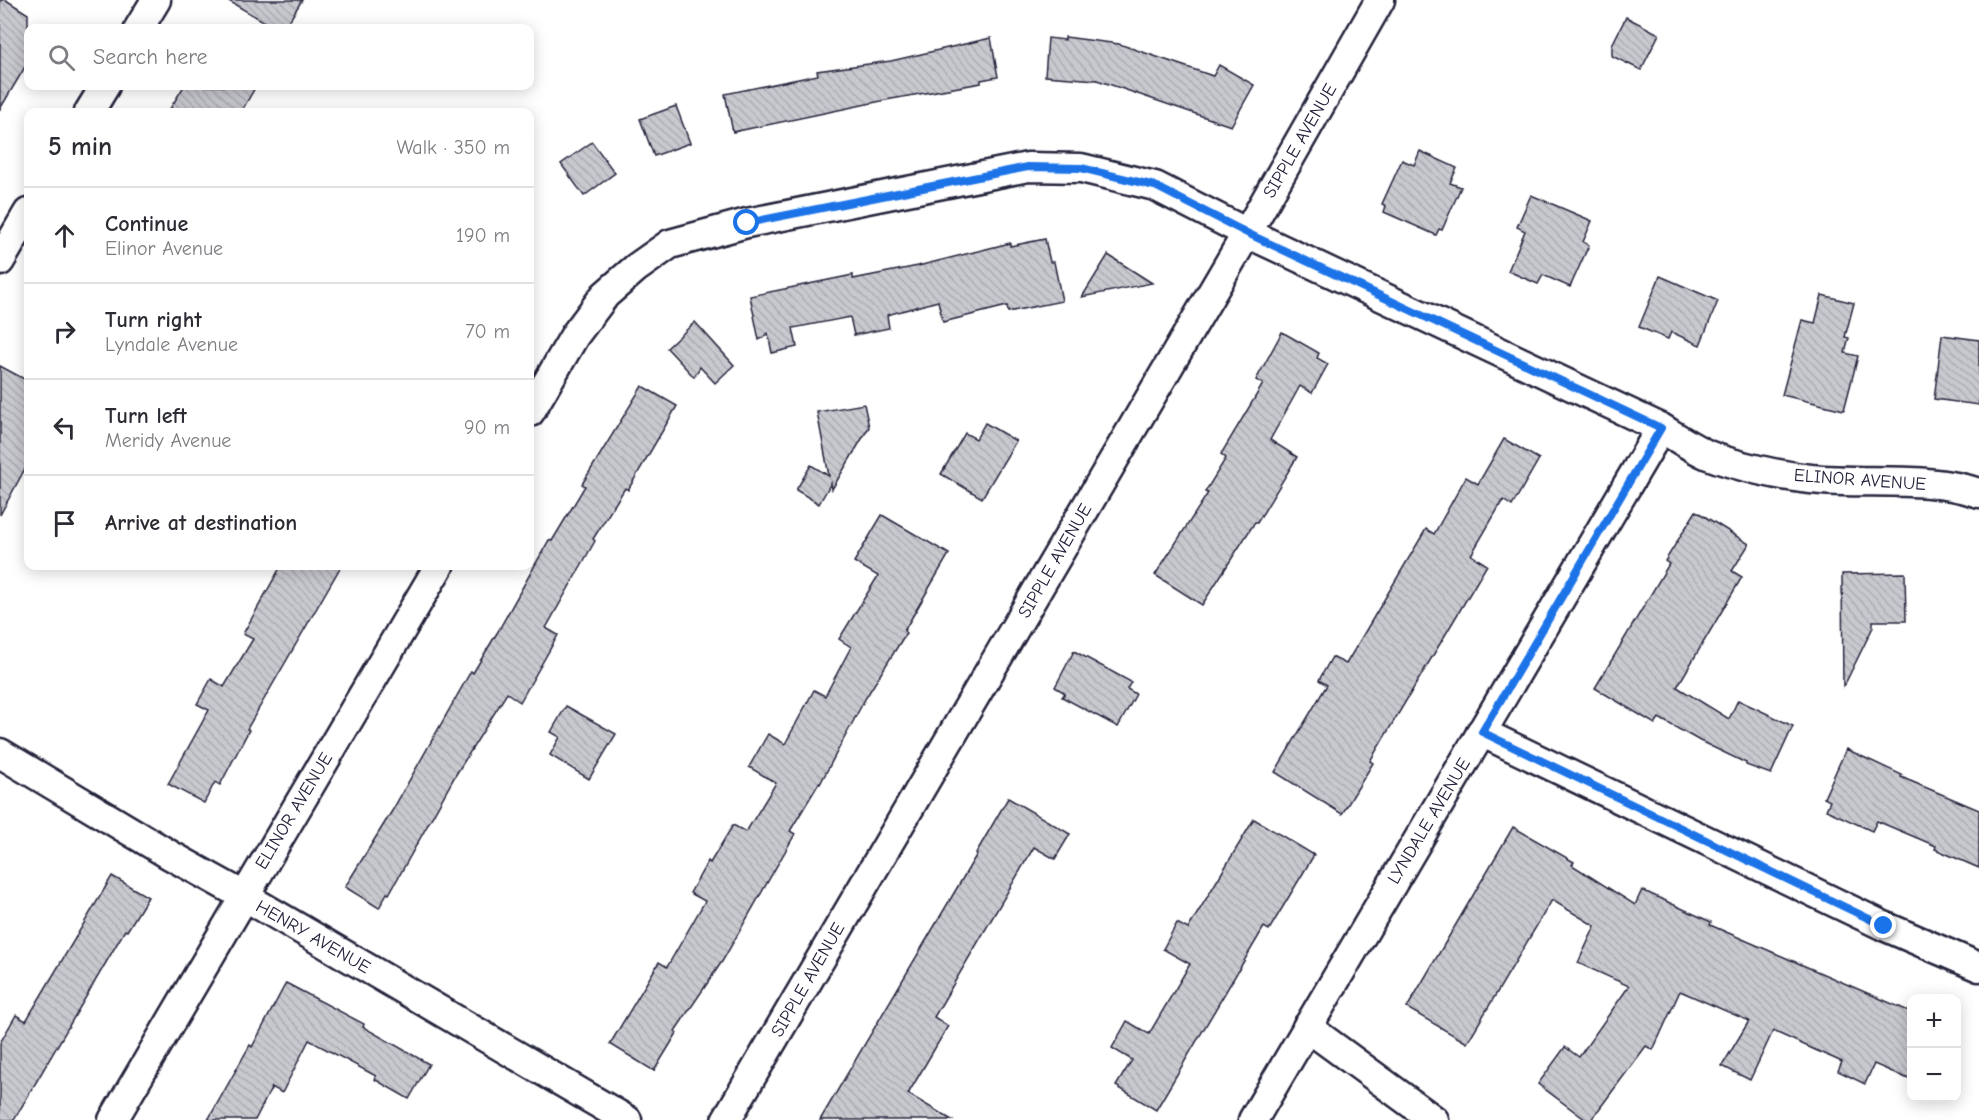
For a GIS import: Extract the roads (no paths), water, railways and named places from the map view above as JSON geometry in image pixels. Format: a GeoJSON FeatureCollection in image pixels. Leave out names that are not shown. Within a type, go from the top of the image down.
{"type":"FeatureCollection","features":[{"type":"Feature","properties":{"kind":"street"},"geometry":{"type":"LineString","coordinates":[[141,24],[156,0]]}},
{"type":"Feature","properties":{"kind":"street","name":"SIPPLE AVENUE"},"geometry":{"type":"LineString","coordinates":[[726,1120],[1247,233],[1380,0]]}},
{"type":"Feature","properties":{"kind":"street"},"geometry":{"type":"LineString","coordinates":[[91,108],[103,90]]}},
{"type":"Feature","properties":{"kind":"street","name":"ELINOR AVENUE"},"geometry":{"type":"LineString","coordinates":[[534,405],[575,335],[605,295],[636,268],[670,244],[747,223],[1028,167],[1081,168],[1155,186],[1247,233],[1661,428],[1707,455],[1810,479],[1913,482],[1966,489],[1979,493]]}},
{"type":"Feature","properties":{"kind":"street"},"geometry":{"type":"LineString","coordinates":[[0,261],[24,220]]}},
{"type":"Feature","properties":{"kind":"street","name":"LYNDALE AVENUE"},"geometry":{"type":"LineString","coordinates":[[1252,1120],[1661,428]]}},
{"type":"Feature","properties":{"kind":"street","name":"ELINOR AVENUE"},"geometry":{"type":"LineString","coordinates":[[113,1120],[437,570]]}},
{"type":"Feature","properties":{"kind":"street"},"geometry":{"type":"LineString","coordinates":[[1482,732],[1884,926],[1979,967]]}},
{"type":"Feature","properties":{"kind":"street","name":"HENRY AVENUE"},"geometry":{"type":"LineString","coordinates":[[0,753],[170,855],[627,1120]]}},
{"type":"Feature","properties":{"kind":"street"},"geometry":{"type":"LineString","coordinates":[[1307,1027],[1434,1120]]}}]}
